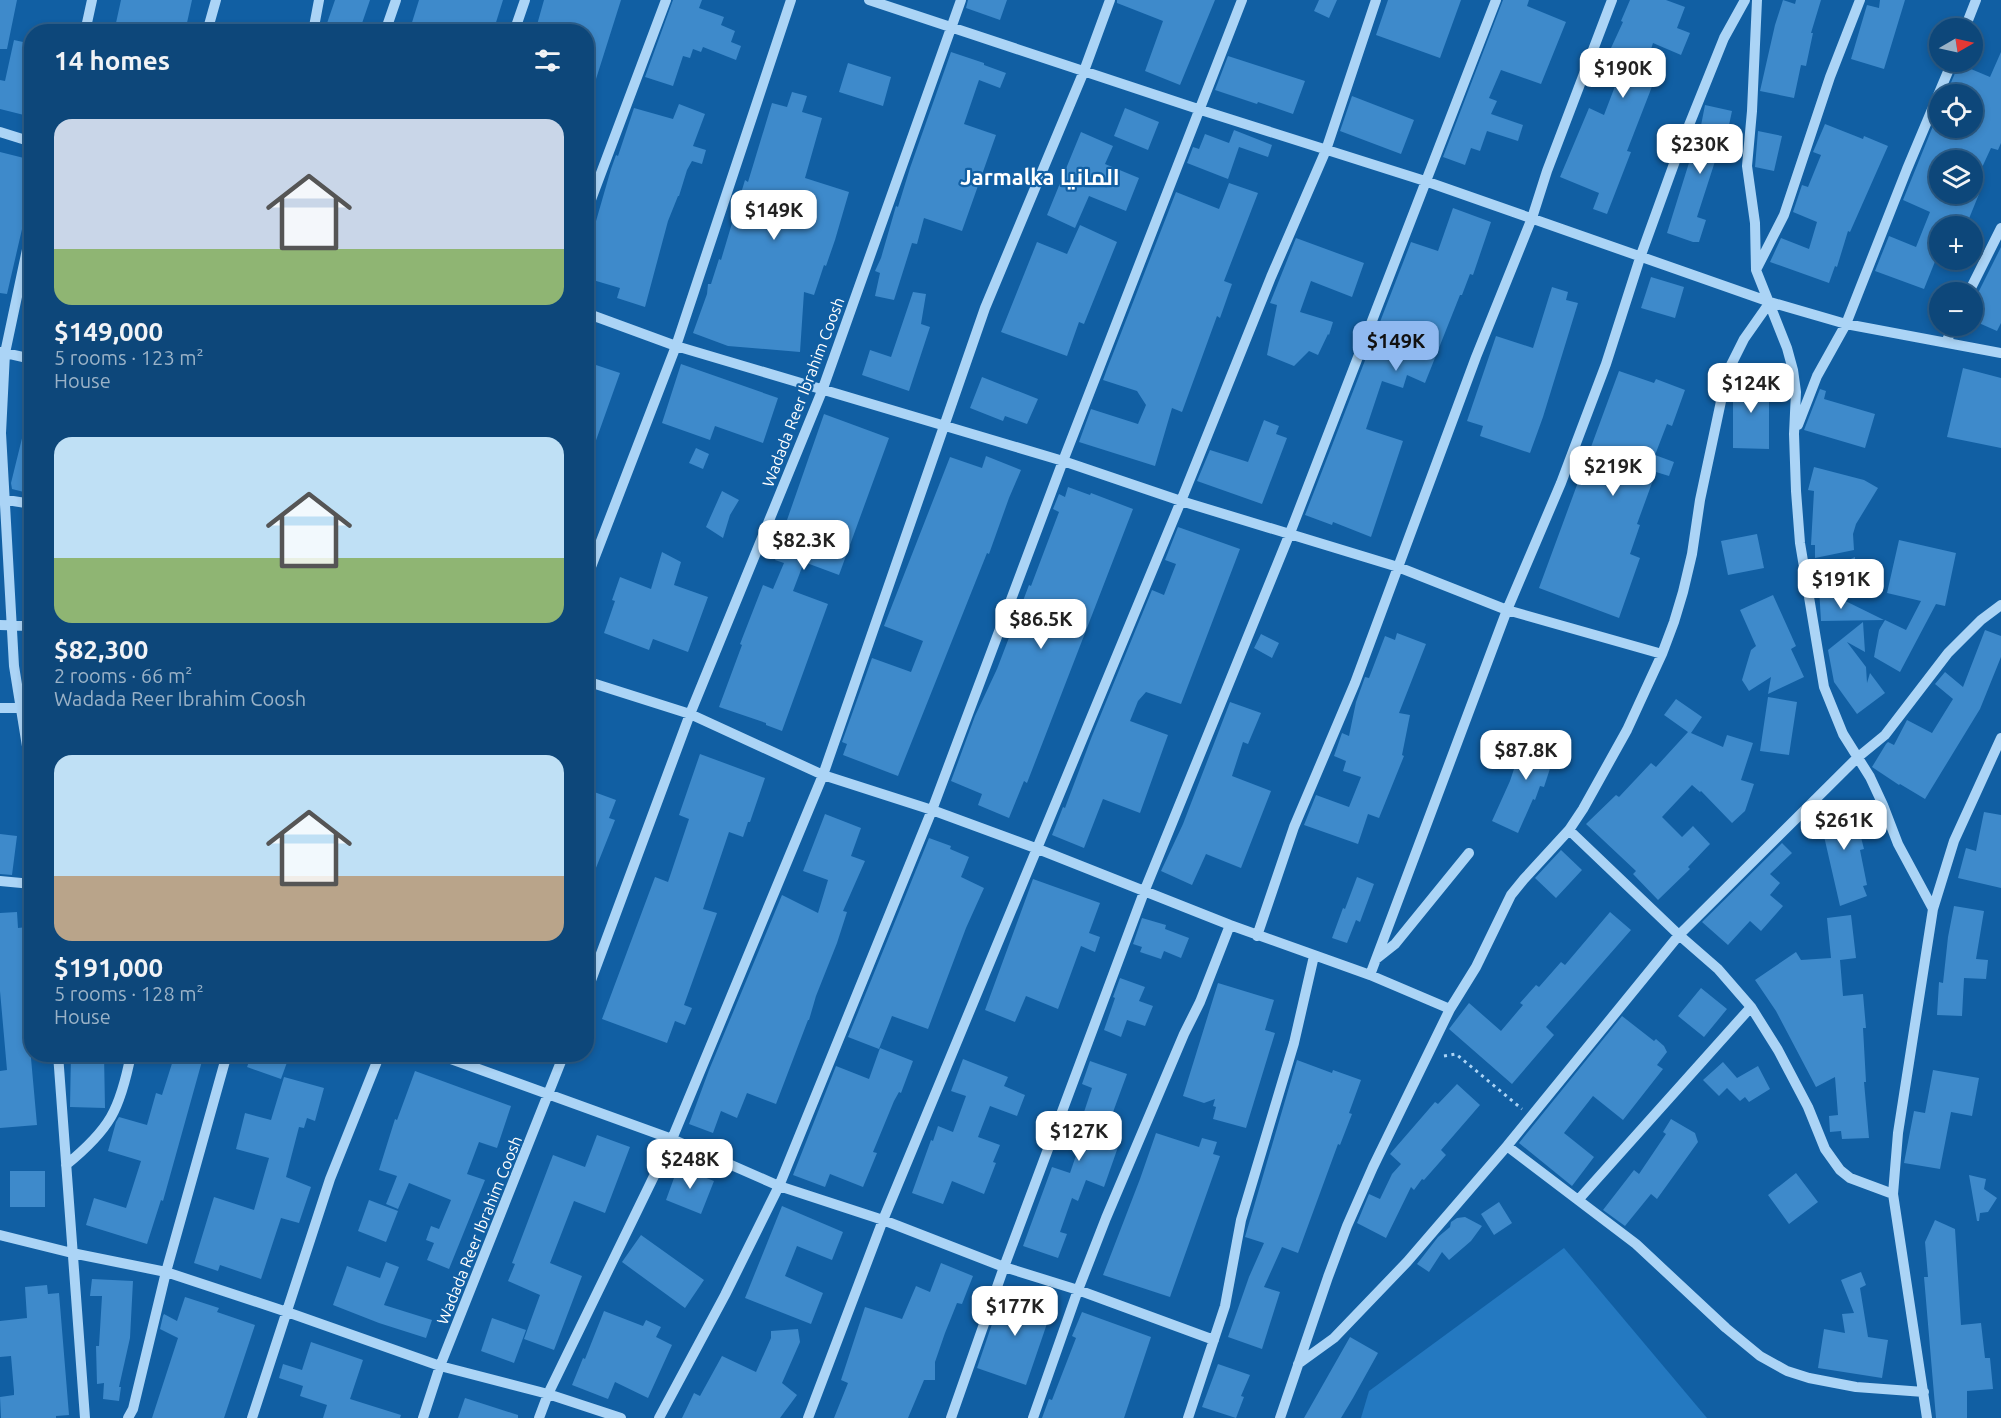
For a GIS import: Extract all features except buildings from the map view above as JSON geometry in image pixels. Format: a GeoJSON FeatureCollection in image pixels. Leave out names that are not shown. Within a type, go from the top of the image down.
{"type":"FeatureCollection","features":[{"type":"Feature","properties":{"kind":"street"},"geometry":{"type":"LineString","coordinates":[[87,24],[92,0]]}},
{"type":"Feature","properties":{"kind":"street"},"geometry":{"type":"LineString","coordinates":[[209,24],[216,0]]}},
{"type":"Feature","properties":{"kind":"street"},"geometry":{"type":"LineString","coordinates":[[314,24],[319,0]]}},
{"type":"Feature","properties":{"kind":"street"},"geometry":{"type":"LineString","coordinates":[[388,24],[396,0]]}},
{"type":"Feature","properties":{"kind":"street"},"geometry":{"type":"LineString","coordinates":[[517,24],[525,0]]}},
{"type":"Feature","properties":{"kind":"street"},"geometry":{"type":"LineString","coordinates":[[594,192],[666,0]]}},
{"type":"Feature","properties":{"kind":"street"},"geometry":{"type":"LineString","coordinates":[[594,559],[676,346],[791,0]]}},
{"type":"Feature","properties":{"kind":"street"},"geometry":{"type":"LineString","coordinates":[[869,0],[1201,110],[1425,181],[1770,302],[1846,324],[2001,353]]}},
{"type":"Feature","properties":{"kind":"street","name":"Wadada Reer Ibrahim Coosh"},"geometry":{"type":"LineString","coordinates":[[594,972],[690,714],[822,391],[961,0]]}},
{"type":"Feature","properties":{"kind":"street"},"geometry":{"type":"LineString","coordinates":[[539,1418],[548,1394],[672,1139],[823,775],[985,308],[1084,71],[1110,0]]}},
{"type":"Feature","properties":{"kind":"street"},"geometry":{"type":"LineString","coordinates":[[659,1418],[725,1295],[779,1186],[932,810],[1063,461],[1242,0]]}},
{"type":"Feature","properties":{"kind":"street"},"geometry":{"type":"LineString","coordinates":[[808,1418],[883,1220],[1182,501],[1271,277],[1326,150],[1377,0]]}},
{"type":"Feature","properties":{"kind":"street"},"geometry":{"type":"LineString","coordinates":[[951,1418],[1004,1267],[1144,892],[1290,533],[1496,0]]}},
{"type":"Feature","properties":{"kind":"street"},"geometry":{"type":"LineString","coordinates":[[1257,936],[1294,827],[1355,683],[1476,357],[1532,218],[1547,171],[1612,0]]}},
{"type":"Feature","properties":{"kind":"street"},"geometry":{"type":"LineString","coordinates":[[1370,975],[1507,610],[1561,483],[1602,375],[1641,255],[1709,70],[1745,0]]}},
{"type":"Feature","properties":{"kind":"street"},"geometry":{"type":"LineString","coordinates":[[1757,0],[1747,166],[1755,223],[1756,270],[1770,302],[1793,370],[1796,392],[1794,434],[1800,543],[1824,687],[1836,721],[1870,777],[1898,843],[1934,909]]}},
{"type":"Feature","properties":{"kind":"street"},"geometry":{"type":"LineString","coordinates":[[1756,270],[1784,215],[1830,77],[1860,0]]}},
{"type":"Feature","properties":{"kind":"street"},"geometry":{"type":"LineString","coordinates":[[1969,18],[1976,0]]}},
{"type":"Feature","properties":{"kind":"street"},"geometry":{"type":"LineString","coordinates":[[1794,434],[1817,376],[1846,324],[1906,170],[1948,72]]}},
{"type":"Feature","properties":{"kind":"street"},"geometry":{"type":"LineString","coordinates":[[0,132],[24,140]]}},
{"type":"Feature","properties":{"kind":"street"},"geometry":{"type":"LineString","coordinates":[[1974,282],[2001,228]]}},
{"type":"Feature","properties":{"kind":"street"},"geometry":{"type":"LineString","coordinates":[[24,261],[3,353],[1,433],[2,499],[14,666],[24,727]]}},
{"type":"Feature","properties":{"kind":"street"},"geometry":{"type":"LineString","coordinates":[[1280,1418],[1347,1226],[1372,1167],[1450,1009],[1476,967],[1512,895],[1569,830],[1627,730],[1662,654],[1683,592],[1692,554],[1700,500],[1727,373],[1744,339],[1770,302]]}},
{"type":"Feature","properties":{"kind":"street"},"geometry":{"type":"LineString","coordinates":[[594,316],[676,346],[1063,461],[1182,501],[1398,567],[1507,610],[1662,654]]}},
{"type":"Feature","properties":{"kind":"street"},"geometry":{"type":"LineString","coordinates":[[1946,342],[1949,336]]}},
{"type":"Feature","properties":{"kind":"street"},"geometry":{"type":"LineString","coordinates":[[3,353],[24,357]]}},
{"type":"Feature","properties":{"kind":"street"},"geometry":{"type":"LineString","coordinates":[[2,499],[24,503]]}},
{"type":"Feature","properties":{"kind":"street"},"geometry":{"type":"LineString","coordinates":[[1297,1365],[1334,1338],[1387,1283],[1507,1146],[1679,935],[1857,758],[1885,735],[1948,653],[1981,620],[2001,605]]}},
{"type":"Feature","properties":{"kind":"street"},"geometry":{"type":"LineString","coordinates":[[0,625],[24,627]]}},
{"type":"Feature","properties":{"kind":"street"},"geometry":{"type":"LineString","coordinates":[[594,684],[690,714],[823,775],[932,810],[1038,849],[1257,936],[1370,975],[1450,1009]]}},
{"type":"Feature","properties":{"kind":"street"},"geometry":{"type":"LineString","coordinates":[[0,708],[21,708]]}},
{"type":"Feature","properties":{"kind":"street"},"geometry":{"type":"LineString","coordinates":[[1927,1418],[1893,1194],[1898,1133],[1934,909],[1954,841],[2001,738]]}},
{"type":"Feature","properties":{"kind":"street"},"geometry":{"type":"LineString","coordinates":[[1569,830],[1718,969],[1751,1007],[1808,1107],[1825,1149],[1840,1170],[1850,1178],[1893,1194]]}},
{"type":"Feature","properties":{"kind":"street"},"geometry":{"type":"LineString","coordinates":[[1375,959],[1395,944],[1469,854]]}},
{"type":"Feature","properties":{"kind":"street"},"geometry":{"type":"LineString","coordinates":[[0,881],[24,883]]}},
{"type":"Feature","properties":{"kind":"street"},"geometry":{"type":"LineString","coordinates":[[1034,1418],[1078,1290],[1184,1034],[1200,1002],[1230,925]]}},
{"type":"Feature","properties":{"kind":"street"},"geometry":{"type":"LineString","coordinates":[[1188,1418],[1227,1298],[1241,1220],[1294,1043],[1314,956]]}},
{"type":"Feature","properties":{"kind":"street"},"geometry":{"type":"LineString","coordinates":[[1579,1199],[1751,1007]]}},
{"type":"Feature","properties":{"kind":"street"},"geometry":{"type":"LineString","coordinates":[[59,1062],[86,1418]]}},
{"type":"Feature","properties":{"kind":"street"},"geometry":{"type":"LineString","coordinates":[[66,1165],[104,1129],[116,1110],[126,1083],[130,1062]]}},
{"type":"Feature","properties":{"kind":"street"},"geometry":{"type":"LineString","coordinates":[[128,1418],[133,1409],[166,1272],[225,1062]]}},
{"type":"Feature","properties":{"kind":"street"},"geometry":{"type":"LineString","coordinates":[[252,1418],[330,1179],[377,1062]]}},
{"type":"Feature","properties":{"kind":"street"},"geometry":{"type":"LineString","coordinates":[[458,1062],[672,1139],[779,1186],[883,1220],[1004,1267],[1078,1290],[1214,1340]]}},
{"type":"Feature","properties":{"kind":"street","name":"Wadada Reer Ibrahim Coosh"},"geometry":{"type":"LineString","coordinates":[[423,1418],[440,1366],[561,1062]]}},
{"type":"Feature","properties":{"kind":"street"},"geometry":{"type":"LineString","coordinates":[[1507,1146],[1636,1244],[1726,1328],[1752,1349],[1787,1371],[1856,1387],[1924,1392]]}},
{"type":"Feature","properties":{"kind":"street"},"geometry":{"type":"LineString","coordinates":[[0,1235],[72,1253],[166,1272],[440,1366],[548,1394],[621,1418]]}},
{"type":"Feature","properties":{"kind":"path"},"geometry":{"type":"LineString","coordinates":[[1426,1060],[1456,1054],[1530,1116]]}},
{"type":"Feature","properties":{"kind":"shaded area"},"geometry":{"type":"Polygon","coordinates":[[[1564,1248],[1707,1418],[1361,1418],[1369,1391],[1564,1248]]]}},
{"type":"Feature","properties":{"kind":"district","name":"Jarmalka المانيا"},"geometry":{"type":"Point","coordinates":[1040,177]}}]}
